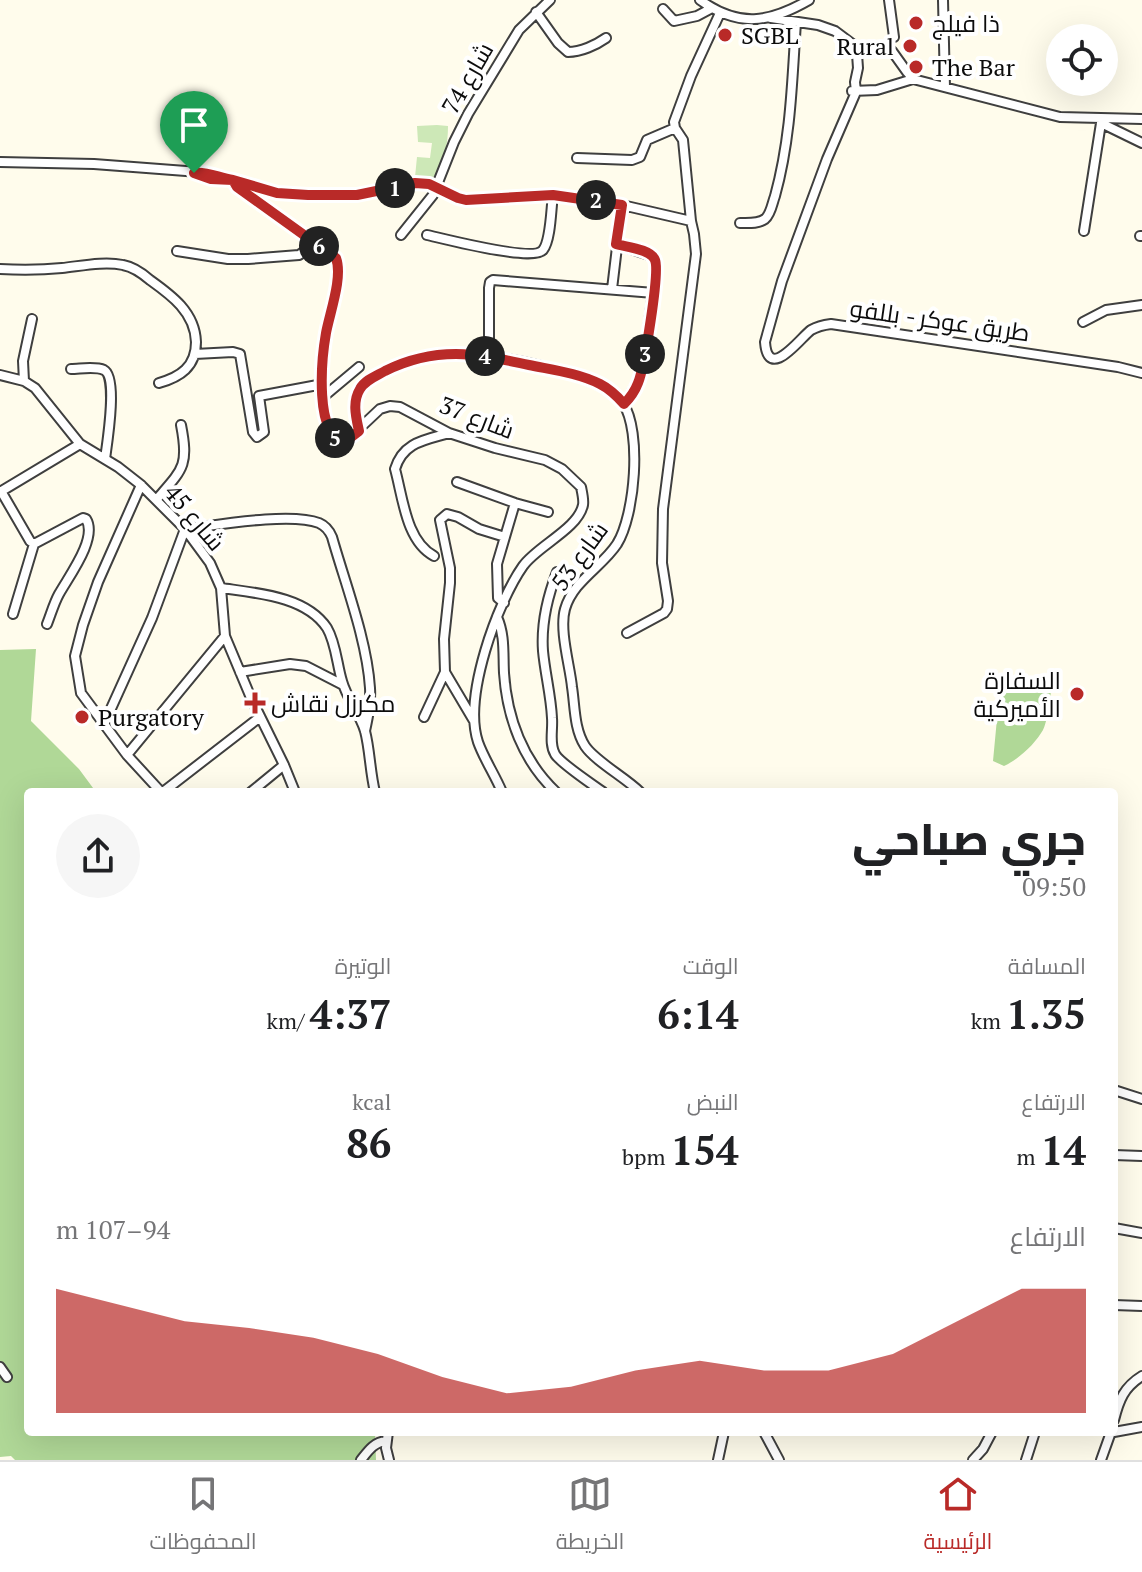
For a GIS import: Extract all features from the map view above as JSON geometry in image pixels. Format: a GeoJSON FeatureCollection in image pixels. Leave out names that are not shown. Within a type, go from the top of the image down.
{"type":"FeatureCollection","features":[{"type":"Feature","properties":{"kind":"street","name":"شارع 74"},"geometry":{"type":"LineString","coordinates":[[401,235],[437,187],[468,114],[519,30],[550,0]]}},
{"type":"Feature","properties":{"kind":"street"},"geometry":{"type":"LineString","coordinates":[[700,0],[716,10],[752,20],[771,18],[802,23],[835,31],[855,46],[888,49],[913,79]]}},
{"type":"Feature","properties":{"kind":"street"},"geometry":{"type":"LineString","coordinates":[[889,0],[894,37]]}},
{"type":"Feature","properties":{"kind":"street"},"geometry":{"type":"LineString","coordinates":[[943,0],[945,87]]}},
{"type":"Feature","properties":{"kind":"street"},"geometry":{"type":"LineString","coordinates":[[740,223],[758,222],[765,219],[770,211],[788,137],[802,23],[806,13],[799,4],[771,18]]}},
{"type":"Feature","properties":{"kind":"street"},"geometry":{"type":"LineString","coordinates":[[663,9],[674,21],[716,10]]}},
{"type":"Feature","properties":{"kind":"street"},"geometry":{"type":"LineString","coordinates":[[627,633],[664,613],[668,604],[662,563],[662,524],[696,254],[683,140],[675,128],[675,114],[716,10]]}},
{"type":"Feature","properties":{"kind":"street"},"geometry":{"type":"LineString","coordinates":[[536,12],[568,52],[576,52],[606,38]]}},
{"type":"Feature","properties":{"kind":"street","name":"طريق عوكر - بللفو"},"geometry":{"type":"LineString","coordinates":[[855,46],[858,61],[854,88],[782,281],[765,347],[771,356],[786,356],[811,330],[831,324],[1142,373]]}},
{"type":"Feature","properties":{"kind":"street"},"geometry":{"type":"LineString","coordinates":[[854,88],[877,90],[913,79],[1060,117],[1102,121],[1142,119]]}},
{"type":"Feature","properties":{"kind":"street"},"geometry":{"type":"LineString","coordinates":[[1102,121],[1142,143]]}},
{"type":"Feature","properties":{"kind":"street"},"geometry":{"type":"LineString","coordinates":[[1084,231],[1102,121]]}},
{"type":"Feature","properties":{"kind":"street"},"geometry":{"type":"LineString","coordinates":[[577,158],[632,160],[640,157],[647,140],[675,128]]}},
{"type":"Feature","properties":{"kind":"street"},"geometry":{"type":"LineString","coordinates":[[0,162],[109,165],[194,173],[277,193],[308,195],[357,195],[415,183],[429,184],[466,200],[553,195],[622,205],[691,221]]}},
{"type":"Feature","properties":{"kind":"street"},"geometry":{"type":"LineString","coordinates":[[233,180],[237,187],[336,258],[338,265],[325,337],[322,398],[332,435],[341,441],[346,441],[359,431],[355,409],[362,385],[404,361],[426,357],[454,354],[485,356],[571,373],[600,384],[624,404],[639,381],[656,270],[655,258],[648,253],[616,244]]}},
{"type":"Feature","properties":{"kind":"street"},"geometry":{"type":"LineString","coordinates":[[427,235],[494,250],[536,254],[543,250],[548,239],[553,195]]}},
{"type":"Feature","properties":{"kind":"street"},"geometry":{"type":"LineString","coordinates":[[612,289],[622,205]]}},
{"type":"Feature","properties":{"kind":"street"},"geometry":{"type":"LineString","coordinates":[[177,251],[248,259],[299,255],[315,244]]}},
{"type":"Feature","properties":{"kind":"street"},"geometry":{"type":"LineString","coordinates":[[0,269],[39,270],[116,264],[132,267],[181,304],[195,333],[195,354],[191,363],[179,376],[159,383]]}},
{"type":"Feature","properties":{"kind":"street"},"geometry":{"type":"LineString","coordinates":[[485,356],[489,344],[489,288],[492,280],[654,293]]}},
{"type":"Feature","properties":{"kind":"street"},"geometry":{"type":"LineString","coordinates":[[1083,322],[1106,310],[1142,305]]}},
{"type":"Feature","properties":{"kind":"street"},"geometry":{"type":"LineString","coordinates":[[0,375],[24,381],[23,361],[32,319]]}},
{"type":"Feature","properties":{"kind":"street"},"geometry":{"type":"LineString","coordinates":[[195,354],[240,354],[255,436],[261,436],[264,432],[259,396],[323,384]]}},
{"type":"Feature","properties":{"kind":"street"},"geometry":{"type":"LineString","coordinates":[[322,398],[359,367]]}},
{"type":"Feature","properties":{"kind":"street"},"geometry":{"type":"LineString","coordinates":[[71,369],[104,370],[110,377],[112,392],[105,459]]}},
{"type":"Feature","properties":{"kind":"street","name":"شارع 45"},"geometry":{"type":"LineString","coordinates":[[24,381],[35,388],[80,444],[141,485],[185,529],[210,563],[221,588],[225,636],[293,788]]}},
{"type":"Feature","properties":{"kind":"street","name":"شارع 53"},"geometry":{"type":"LineString","coordinates":[[624,404],[634,439],[633,485],[626,526],[617,544],[572,594],[564,611],[564,631],[578,733],[586,748],[635,788]]}},
{"type":"Feature","properties":{"kind":"street","name":"شارع 37"},"geometry":{"type":"LineString","coordinates":[[359,431],[380,409],[400,407],[449,433],[545,460],[562,469],[581,487],[584,504],[579,514],[524,565],[497,617],[484,654],[474,722],[478,741],[500,788]]}},
{"type":"Feature","properties":{"kind":"street"},"geometry":{"type":"LineString","coordinates":[[156,500],[185,459],[181,425]]}},
{"type":"Feature","properties":{"kind":"street"},"geometry":{"type":"LineString","coordinates":[[434,556],[416,540],[395,469],[405,450],[420,441],[449,433]]}},
{"type":"Feature","properties":{"kind":"street"},"geometry":{"type":"LineString","coordinates":[[34,544],[0,491],[80,444]]}},
{"type":"Feature","properties":{"kind":"street"},"geometry":{"type":"LineString","coordinates":[[457,482],[548,512]]}},
{"type":"Feature","properties":{"kind":"street"},"geometry":{"type":"LineString","coordinates":[[141,485],[98,582],[75,656],[81,693],[127,755],[158,788]]}},
{"type":"Feature","properties":{"kind":"street"},"geometry":{"type":"LineString","coordinates":[[504,603],[498,598],[497,564],[515,503]]}},
{"type":"Feature","properties":{"kind":"street"},"geometry":{"type":"LineString","coordinates":[[424,717],[445,672],[444,639],[450,568],[440,520],[447,514],[454,515],[479,529],[505,537]]}},
{"type":"Feature","properties":{"kind":"street"},"geometry":{"type":"LineString","coordinates":[[13,614],[34,544],[86,519],[90,526],[89,537],[58,595],[47,624]]}},
{"type":"Feature","properties":{"kind":"street"},"geometry":{"type":"LineString","coordinates":[[104,724],[152,618],[185,529],[286,519],[315,522],[328,529],[367,667],[370,689],[365,731]]}},
{"type":"Feature","properties":{"kind":"street"},"geometry":{"type":"LineString","coordinates":[[557,572],[548,595],[543,625],[543,652],[554,731],[551,744],[561,762],[597,788]]}},
{"type":"Feature","properties":{"kind":"street"},"geometry":{"type":"LineString","coordinates":[[221,588],[260,593],[303,607],[318,616],[328,630],[343,685],[365,731],[374,788]]}},
{"type":"Feature","properties":{"kind":"street"},"geometry":{"type":"LineString","coordinates":[[497,617],[502,631],[504,676],[516,734],[529,761],[553,788]]}},
{"type":"Feature","properties":{"kind":"street"},"geometry":{"type":"LineString","coordinates":[[127,755],[225,636]]}},
{"type":"Feature","properties":{"kind":"street"},"geometry":{"type":"LineString","coordinates":[[240,672],[290,664],[306,666],[343,685]]}},
{"type":"Feature","properties":{"kind":"street"},"geometry":{"type":"LineString","coordinates":[[445,672],[474,722]]}},
{"type":"Feature","properties":{"kind":"street"},"geometry":{"type":"LineString","coordinates":[[167,788],[260,717]]}},
{"type":"Feature","properties":{"kind":"street"},"geometry":{"type":"LineString","coordinates":[[256,788],[284,765]]}},
{"type":"Feature","properties":{"kind":"street"},"geometry":{"type":"LineString","coordinates":[[1118,1091],[1142,1099]]}},
{"type":"Feature","properties":{"kind":"street"},"geometry":{"type":"LineString","coordinates":[[1118,1155],[1142,1156]]}},
{"type":"Feature","properties":{"kind":"street"},"geometry":{"type":"LineString","coordinates":[[1118,1229],[1142,1233]]}},
{"type":"Feature","properties":{"kind":"street"},"geometry":{"type":"LineString","coordinates":[[1118,1305],[1142,1306]]}},
{"type":"Feature","properties":{"kind":"street"},"geometry":{"type":"LineString","coordinates":[[0,1367],[7,1377]]}},
{"type":"Feature","properties":{"kind":"street"},"geometry":{"type":"LineString","coordinates":[[1118,1406],[1127,1387],[1142,1376]]}},
{"type":"Feature","properties":{"kind":"street"},"geometry":{"type":"LineString","coordinates":[[1118,1431],[1142,1427]]}},
{"type":"Feature","properties":{"kind":"street"},"geometry":{"type":"LineString","coordinates":[[718,1460],[723,1436]]}},
{"type":"Feature","properties":{"kind":"street"},"geometry":{"type":"LineString","coordinates":[[766,1436],[779,1460]]}},
{"type":"Feature","properties":{"kind":"street"},"geometry":{"type":"LineString","coordinates":[[973,1460],[990,1436]]}},
{"type":"Feature","properties":{"kind":"street"},"geometry":{"type":"LineString","coordinates":[[1026,1460],[1034,1436]]}},
{"type":"Feature","properties":{"kind":"street"},"geometry":{"type":"LineString","coordinates":[[1101,1460],[1110,1436]]}},
{"type":"Feature","properties":{"kind":"street"},"geometry":{"type":"LineString","coordinates":[[361,1460],[372,1446],[387,1437],[389,1460]]}},
{"type":"Feature","properties":{"kind":"green space"},"geometry":{"type":"Polygon","coordinates":[[[417,126],[448,126],[439,177],[415,177],[417,157],[430,158],[432,143],[418,142],[417,126]]]}},
{"type":"Feature","properties":{"kind":"green space"},"geometry":{"type":"Polygon","coordinates":[[[36,649],[31,721],[79,769],[93,788],[24,788],[24,1436],[375,1436],[376,1460],[15,1460],[11,1456],[0,1457],[0,650],[36,649]]]}},
{"type":"Feature","properties":{"kind":"green space"},"geometry":{"type":"Polygon","coordinates":[[[1016,676],[1047,688],[1051,691],[1050,700],[1040,735],[1021,755],[1004,766],[993,761],[1000,687],[1007,677],[1016,676]]]}},
{"type":"Feature","properties":{"kind":"place","name":"ذا فيلج"},"geometry":{"type":"Point","coordinates":[916,23]}},
{"type":"Feature","properties":{"kind":"place","name":"SGBL"},"geometry":{"type":"Point","coordinates":[725,35]}},
{"type":"Feature","properties":{"kind":"place","name":"Rural"},"geometry":{"type":"Point","coordinates":[910,46]}},
{"type":"Feature","properties":{"kind":"place","name":"The Bar"},"geometry":{"type":"Point","coordinates":[916,67]}},
{"type":"Feature","properties":{"kind":"place","name":"السفارة الأميركية"},"geometry":{"type":"Point","coordinates":[1077,694]}},
{"type":"Feature","properties":{"kind":"place","name":"مكرزل نقاش"},"geometry":{"type":"Point","coordinates":[255,703]}},
{"type":"Feature","properties":{"kind":"place","name":"Purgatory"},"geometry":{"type":"Point","coordinates":[82,717]}},
{"type":"Feature","properties":{"kind":"route"},"geometry":{"type":"LineString","coordinates":[[194,173],[211,179],[233,180],[277,193],[357,195],[415,183],[429,184],[466,200],[553,195],[622,205],[616,244],[648,253],[655,258],[656,264],[639,381],[624,404],[600,384],[571,373],[485,356],[454,354],[404,361],[362,385],[355,409],[359,431],[346,441],[338,440],[332,435],[325,417],[322,398],[325,337],[338,272],[336,258],[237,187],[233,180],[194,173]]}}]}
